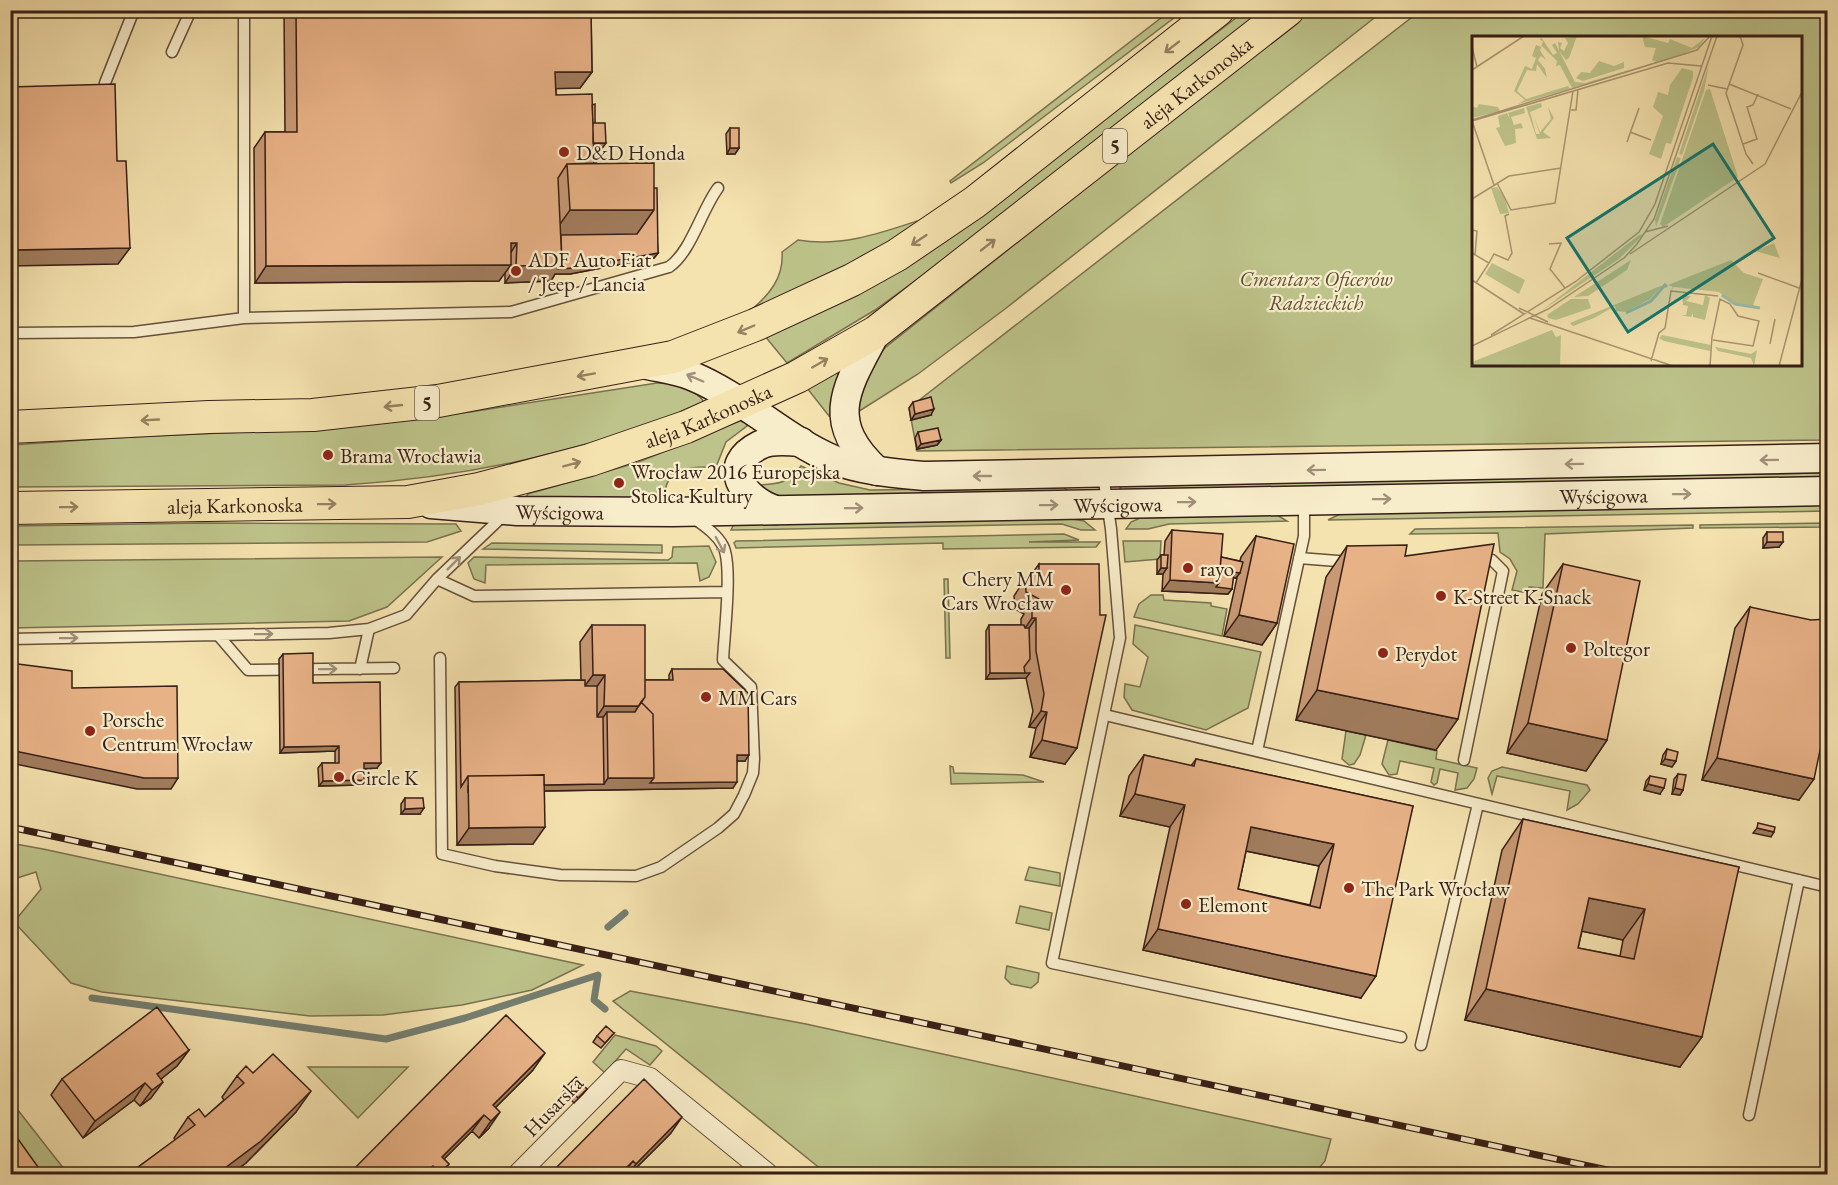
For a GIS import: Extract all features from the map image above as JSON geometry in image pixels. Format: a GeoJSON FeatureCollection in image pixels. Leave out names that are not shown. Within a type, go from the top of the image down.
{"type":"FeatureCollection","features":[{"type":"Feature","properties":{"kind":"main road","name":"aleja Karkonoska"},"geometry":{"type":"LineString","coordinates":[[11,426],[313,415],[438,401],[672,357],[755,325],[852,280],[897,255],[975,202],[1218,10]]}},
{"type":"Feature","properties":{"kind":"main road","name":"aleja Karkonoska"},"geometry":{"type":"LineString","coordinates":[[10,508],[408,502],[479,489],[591,460],[686,427],[797,377],[876,332],[1288,10]]}},
{"type":"Feature","properties":{"kind":"main road"},"geometry":{"type":"LineString","coordinates":[[876,332],[849,386],[844,424],[860,455],[877,471]]}},
{"type":"Feature","properties":{"kind":"main road","name":"Wyścigowa"},"geometry":{"type":"LineString","coordinates":[[643,364],[692,376],[801,442],[834,459],[877,471],[924,476],[1827,458]]}},
{"type":"Feature","properties":{"kind":"main road"},"geometry":{"type":"LineString","coordinates":[[775,510],[760,504],[747,494],[738,476],[740,464],[751,450],[762,443],[801,442]]}},
{"type":"Feature","properties":{"kind":"main road","name":"Wyścigowa"},"geometry":{"type":"LineString","coordinates":[[408,502],[509,510],[686,511],[1827,491]]}},
{"type":"Feature","properties":{"kind":"street","name":"Husarska"},"geometry":{"type":"LineString","coordinates":[[518,1174],[621,1070],[650,1078],[768,1174]]}},
{"type":"Feature","properties":{"kind":"lane"},"geometry":{"type":"LineString","coordinates":[[105,83],[134,10]]}},
{"type":"Feature","properties":{"kind":"lane"},"geometry":{"type":"LineString","coordinates":[[172,52],[191,10]]}},
{"type":"Feature","properties":{"kind":"lane"},"geometry":{"type":"LineString","coordinates":[[244,10],[244,318]]}},
{"type":"Feature","properties":{"kind":"lane"},"geometry":{"type":"LineString","coordinates":[[10,333],[134,332],[244,318],[511,312],[659,272],[675,263],[687,246],[705,205],[718,188]]}},
{"type":"Feature","properties":{"kind":"lane"},"geometry":{"type":"LineString","coordinates":[[1103,474],[1108,504],[1120,638],[1052,963],[1401,1037]]}},
{"type":"Feature","properties":{"kind":"lane"},"geometry":{"type":"LineString","coordinates":[[1257,751],[1305,527],[1304,500]]}},
{"type":"Feature","properties":{"kind":"lane"},"geometry":{"type":"LineString","coordinates":[[10,639],[369,629],[406,615],[437,579],[509,510]]}},
{"type":"Feature","properties":{"kind":"lane"},"geometry":{"type":"LineString","coordinates":[[440,658],[442,854],[495,866],[560,875],[636,876],[661,867],[718,828],[734,814],[753,773],[751,687],[723,660],[726,592],[724,548],[714,534],[686,511]]}},
{"type":"Feature","properties":{"kind":"lane"},"geometry":{"type":"LineString","coordinates":[[1299,558],[1332,562],[1366,562]]}},
{"type":"Feature","properties":{"kind":"lane"},"geometry":{"type":"LineString","coordinates":[[1464,760],[1503,571],[1492,560],[1469,560]]}},
{"type":"Feature","properties":{"kind":"lane"},"geometry":{"type":"LineString","coordinates":[[437,579],[474,596],[726,592]]}},
{"type":"Feature","properties":{"kind":"lane"},"geometry":{"type":"LineString","coordinates":[[360,669],[369,629]]}},
{"type":"Feature","properties":{"kind":"lane"},"geometry":{"type":"LineString","coordinates":[[218,635],[248,670],[394,668]]}},
{"type":"Feature","properties":{"kind":"lane"},"geometry":{"type":"LineString","coordinates":[[1105,715],[1827,887]]}},
{"type":"Feature","properties":{"kind":"lane"},"geometry":{"type":"LineString","coordinates":[[1421,1045],[1478,804]]}},
{"type":"Feature","properties":{"kind":"lane"},"geometry":{"type":"LineString","coordinates":[[1749,1115],[1798,880]]}},
{"type":"Feature","properties":{"kind":"green space"},"geometry":{"type":"Polygon","coordinates":[[[1170,11],[1183,11],[983,163],[951,183],[950,181],[1170,11]]]}},
{"type":"Feature","properties":{"kind":"green space"},"geometry":{"type":"Polygon","coordinates":[[[1245,11],[1262,11],[944,260],[875,310],[787,363],[764,335],[991,206],[1245,11]]]}},
{"type":"Feature","properties":{"kind":"green space"},"geometry":{"type":"Polygon","coordinates":[[[1308,11],[1383,11],[1005,309],[918,374],[853,415],[877,356],[886,347],[1308,11]]]}},
{"type":"Feature","properties":{"kind":"green space","name":"Cmentarz Oficerów Radzieckich"},"geometry":{"type":"Polygon","coordinates":[[[1420,11],[1827,11],[1827,440],[917,451],[909,408],[1420,11]]]}},
{"type":"Feature","properties":{"kind":"green space"},"geometry":{"type":"Polygon","coordinates":[[[917,221],[919,223],[862,258],[750,311],[763,299],[778,278],[782,252],[798,240],[829,242],[859,238],[917,221]]]}},
{"type":"Feature","properties":{"kind":"green space"},"geometry":{"type":"Polygon","coordinates":[[[836,373],[839,375],[833,416],[829,416],[807,388],[836,373]]]}},
{"type":"Feature","properties":{"kind":"green space"},"geometry":{"type":"Polygon","coordinates":[[[657,383],[684,387],[696,393],[704,402],[661,420],[573,448],[437,476],[345,485],[11,487],[11,445],[129,437],[338,428],[470,412],[657,383]]]}},
{"type":"Feature","properties":{"kind":"green space"},"geometry":{"type":"Polygon","coordinates":[[[740,421],[746,423],[747,426],[726,442],[716,467],[688,468],[674,474],[665,488],[664,499],[526,497],[528,494],[636,463],[740,421]]]}},
{"type":"Feature","properties":{"kind":"green space"},"geometry":{"type":"Polygon","coordinates":[[[801,466],[839,483],[870,490],[1063,487],[1067,490],[1064,492],[772,497],[759,485],[788,479],[801,466]]]}},
{"type":"Feature","properties":{"kind":"green space"},"geometry":{"type":"Polygon","coordinates":[[[1828,473],[1827,479],[1122,491],[1120,488],[1123,485],[1828,473]]]}},
{"type":"Feature","properties":{"kind":"green space"},"geometry":{"type":"Polygon","coordinates":[[[1828,505],[1827,511],[1328,520],[1342,513],[1828,505]]]}},
{"type":"Feature","properties":{"kind":"green space"},"geometry":{"type":"Polygon","coordinates":[[[1277,515],[1287,521],[1169,524],[1148,529],[1126,529],[1131,522],[1140,518],[1277,515]]]}},
{"type":"Feature","properties":{"kind":"green space"},"geometry":{"type":"Polygon","coordinates":[[[1067,518],[1084,521],[1095,530],[1081,530],[1062,524],[731,530],[734,524],[1067,518]]]}},
{"type":"Feature","properties":{"kind":"green space"},"geometry":{"type":"Polygon","coordinates":[[[203,523],[456,524],[461,531],[427,542],[11,545],[11,526],[203,523]]]}},
{"type":"Feature","properties":{"kind":"green space"},"geometry":{"type":"Polygon","coordinates":[[[1827,523],[1827,527],[1700,528],[1700,525],[1827,523]]]}},
{"type":"Feature","properties":{"kind":"green space"},"geometry":{"type":"Polygon","coordinates":[[[1693,525],[1693,528],[1545,534],[1543,588],[1529,587],[1527,593],[1512,590],[1517,571],[1510,559],[1500,552],[1498,533],[1410,534],[1415,529],[1693,525]]]}},
{"type":"Feature","properties":{"kind":"green space"},"geometry":{"type":"Polygon","coordinates":[[[1064,534],[1079,540],[1029,542],[1100,542],[1096,547],[943,549],[943,543],[736,548],[734,543],[736,541],[1064,534]]]}},
{"type":"Feature","properties":{"kind":"green space"},"geometry":{"type":"Polygon","coordinates":[[[1123,541],[1161,541],[1160,559],[1125,562],[1123,541]]]}},
{"type":"Feature","properties":{"kind":"green space"},"geometry":{"type":"Polygon","coordinates":[[[492,543],[662,545],[662,553],[483,549],[492,543]]]}},
{"type":"Feature","properties":{"kind":"green space"},"geometry":{"type":"Polygon","coordinates":[[[709,546],[716,562],[709,577],[700,581],[697,563],[486,565],[485,583],[474,579],[468,563],[474,557],[668,560],[672,557],[673,547],[709,546]]]}},
{"type":"Feature","properties":{"kind":"green space"},"geometry":{"type":"Polygon","coordinates":[[[442,557],[387,607],[349,621],[11,628],[11,561],[442,557]]]}},
{"type":"Feature","properties":{"kind":"green space"},"geometry":{"type":"Polygon","coordinates":[[[944,579],[948,579],[950,658],[946,658],[944,579]]]}},
{"type":"Feature","properties":{"kind":"green space"},"geometry":{"type":"Polygon","coordinates":[[[1151,595],[1163,595],[1164,600],[1211,603],[1211,606],[1227,609],[1222,636],[1134,617],[1139,604],[1151,595]]]}},
{"type":"Feature","properties":{"kind":"green space"},"geometry":{"type":"Polygon","coordinates":[[[1135,625],[1261,652],[1248,708],[1206,730],[1132,710],[1124,697],[1125,684],[1140,687],[1148,657],[1133,644],[1135,625]]]}},
{"type":"Feature","properties":{"kind":"green space"},"geometry":{"type":"Polygon","coordinates":[[[1346,731],[1366,735],[1360,755],[1354,764],[1349,765],[1342,759],[1346,731]]]}},
{"type":"Feature","properties":{"kind":"green space"},"geometry":{"type":"Polygon","coordinates":[[[1388,740],[1437,751],[1436,759],[1477,768],[1474,779],[1467,788],[1455,790],[1458,773],[1440,769],[1437,783],[1434,785],[1431,782],[1434,768],[1400,761],[1397,774],[1389,775],[1382,764],[1388,740]]]}},
{"type":"Feature","properties":{"kind":"green space"},"geometry":{"type":"Polygon","coordinates":[[[950,766],[953,767],[954,773],[1023,775],[1044,782],[951,784],[950,766]]]}},
{"type":"Feature","properties":{"kind":"green space"},"geometry":{"type":"Polygon","coordinates":[[[1502,767],[1587,785],[1590,790],[1578,804],[1567,810],[1570,791],[1497,776],[1492,794],[1488,778],[1492,771],[1502,767]]]}},
{"type":"Feature","properties":{"kind":"green space"},"geometry":{"type":"Polygon","coordinates":[[[10,843],[583,965],[532,990],[462,1005],[383,1015],[310,1016],[102,992],[71,983],[14,922],[41,889],[36,872],[11,880],[10,843]]]}},
{"type":"Feature","properties":{"kind":"green space"},"geometry":{"type":"Polygon","coordinates":[[[1029,867],[1060,873],[1060,886],[1025,880],[1029,867]]]}},
{"type":"Feature","properties":{"kind":"green space"},"geometry":{"type":"Polygon","coordinates":[[[1020,906],[1052,913],[1049,930],[1016,923],[1020,906]]]}},
{"type":"Feature","properties":{"kind":"green space"},"geometry":{"type":"Polygon","coordinates":[[[1007,966],[1039,973],[1038,982],[1031,988],[1011,984],[1005,978],[1007,966]]]}},
{"type":"Feature","properties":{"kind":"green space"},"geometry":{"type":"Polygon","coordinates":[[[630,991],[806,1024],[1331,1139],[1325,1161],[1314,1174],[827,1174],[613,1001],[630,991]]]}},
{"type":"Feature","properties":{"kind":"green space"},"geometry":{"type":"Polygon","coordinates":[[[615,1035],[656,1046],[662,1051],[650,1065],[626,1049],[605,1073],[593,1062],[615,1035]]]}},
{"type":"Feature","properties":{"kind":"green space"},"geometry":{"type":"Polygon","coordinates":[[[308,1067],[408,1067],[358,1118],[308,1067]]]}},
{"type":"Feature","properties":{"kind":"green space"},"geometry":{"type":"Polygon","coordinates":[[[10,1100],[68,1174],[28,1174],[11,1149],[10,1100]]]}},
{"type":"Feature","properties":{"kind":"building"},"geometry":{"type":"Polygon","coordinates":[[[296,10],[591,10],[592,72],[555,72],[556,95],[592,94],[594,163],[567,164],[558,178],[562,265],[516,266],[517,243],[511,243],[511,265],[266,266],[265,132],[297,132],[296,10]]]}},
{"type":"Feature","properties":{"kind":"building"},"geometry":{"type":"Polygon","coordinates":[[[115,84],[117,161],[126,161],[130,248],[10,250],[10,87],[115,84]]]}},
{"type":"Feature","properties":{"kind":"building"},"geometry":{"type":"Polygon","coordinates":[[[595,104],[595,123],[593,123],[592,105],[595,104]]]}},
{"type":"Feature","properties":{"kind":"building"},"geometry":{"type":"Polygon","coordinates":[[[593,123],[605,123],[606,143],[593,143],[593,123]]]}},
{"type":"Feature","properties":{"kind":"building"},"geometry":{"type":"Polygon","coordinates":[[[730,128],[739,128],[739,148],[730,148],[730,128]]]}},
{"type":"Feature","properties":{"kind":"building"},"geometry":{"type":"Polygon","coordinates":[[[593,149],[596,149],[596,163],[594,163],[593,149]]]}},
{"type":"Feature","properties":{"kind":"building"},"geometry":{"type":"Polygon","coordinates":[[[654,163],[654,210],[570,210],[567,164],[654,163]]]}},
{"type":"Feature","properties":{"kind":"building"},"geometry":{"type":"Polygon","coordinates":[[[654,188],[657,188],[658,253],[559,269],[562,265],[561,235],[637,234],[654,210],[654,188]]]}},
{"type":"Feature","properties":{"kind":"building"},"geometry":{"type":"Polygon","coordinates":[[[931,397],[934,409],[915,414],[913,402],[931,397]]]}},
{"type":"Feature","properties":{"kind":"building"},"geometry":{"type":"Polygon","coordinates":[[[938,428],[941,440],[921,444],[918,432],[938,428]]]}},
{"type":"Feature","properties":{"kind":"building","name":"rayo"},"geometry":{"type":"Polygon","coordinates":[[[1172,530],[1223,534],[1219,583],[1170,580],[1172,530]]]}},
{"type":"Feature","properties":{"kind":"building"},"geometry":{"type":"Polygon","coordinates":[[[1767,532],[1783,532],[1783,542],[1767,542],[1767,532]]]}},
{"type":"Feature","properties":{"kind":"building"},"geometry":{"type":"Polygon","coordinates":[[[1256,536],[1294,544],[1277,623],[1239,615],[1256,536]]]}},
{"type":"Feature","properties":{"kind":"building","name":"Perydot"},"geometry":{"type":"Polygon","coordinates":[[[1494,544],[1458,719],[1317,690],[1347,546],[1407,545],[1405,556],[1494,544]]]}},
{"type":"Feature","properties":{"kind":"building"},"geometry":{"type":"Polygon","coordinates":[[[1161,555],[1168,555],[1167,568],[1161,568],[1161,555]]]}},
{"type":"Feature","properties":{"kind":"building"},"geometry":{"type":"Polygon","coordinates":[[[1221,557],[1243,562],[1240,573],[1234,572],[1232,589],[1216,587],[1219,583],[1221,557]]]}},
{"type":"Feature","properties":{"kind":"building"},"geometry":{"type":"Polygon","coordinates":[[[1039,564],[1099,564],[1100,615],[1106,615],[1077,748],[1042,740],[1047,712],[1041,711],[1044,694],[1036,651],[1036,618],[1032,618],[1032,602],[1039,602],[1039,599],[1026,592],[1025,579],[1031,572],[1039,570],[1039,564]]]}},
{"type":"Feature","properties":{"kind":"building","name":"Poltegor"},"geometry":{"type":"Polygon","coordinates":[[[1563,564],[1640,581],[1607,740],[1528,723],[1563,564]]]}},
{"type":"Feature","properties":{"kind":"building"},"geometry":{"type":"Polygon","coordinates":[[[1750,607],[1811,620],[1827,619],[1827,717],[1814,779],[1717,758],[1750,607]]]}},
{"type":"Feature","properties":{"kind":"building"},"geometry":{"type":"Polygon","coordinates":[[[592,625],[645,625],[645,697],[639,706],[604,706],[605,675],[593,675],[592,625]]]}},
{"type":"Feature","properties":{"kind":"building"},"geometry":{"type":"Polygon","coordinates":[[[989,625],[1024,625],[1025,628],[1029,628],[1030,659],[1024,667],[1025,673],[990,673],[989,625]]]}},
{"type":"Feature","properties":{"kind":"building"},"geometry":{"type":"Polygon","coordinates":[[[313,653],[313,683],[380,682],[381,763],[364,763],[364,780],[323,781],[322,763],[339,763],[339,746],[284,747],[283,654],[313,653]]]}},
{"type":"Feature","properties":{"kind":"building","name":"Porsche Centrum Wrocław"},"geometry":{"type":"Polygon","coordinates":[[[10,663],[72,671],[72,688],[177,686],[178,778],[144,778],[10,750],[10,663]]]}},
{"type":"Feature","properties":{"kind":"building"},"geometry":{"type":"Polygon","coordinates":[[[672,669],[723,669],[748,693],[749,755],[737,755],[737,782],[650,783],[654,778],[653,714],[641,702],[645,697],[645,680],[673,680],[672,669]]]}},
{"type":"Feature","properties":{"kind":"building"},"geometry":{"type":"Polygon","coordinates":[[[585,680],[585,686],[597,686],[597,717],[603,717],[604,784],[544,785],[544,775],[468,776],[461,787],[459,682],[585,680]]]}},
{"type":"Feature","properties":{"kind":"building"},"geometry":{"type":"Polygon","coordinates":[[[641,702],[653,714],[654,778],[608,778],[607,712],[635,712],[641,702]]]}},
{"type":"Feature","properties":{"kind":"building"},"geometry":{"type":"Polygon","coordinates":[[[1667,749],[1678,752],[1676,761],[1665,759],[1667,749]]]}},
{"type":"Feature","properties":{"kind":"building","name":"The Park Wrocław"},"geometry":{"type":"Polygon","coordinates":[[[1144,755],[1194,766],[1196,759],[1413,806],[1376,976],[1158,929],[1185,805],[1135,794],[1144,755]],[[1251,827],[1238,889],[1320,908],[1334,844],[1251,827]]]}},
{"type":"Feature","properties":{"kind":"building"},"geometry":{"type":"Polygon","coordinates":[[[1678,774],[1686,775],[1683,790],[1675,788],[1678,774]]]}},
{"type":"Feature","properties":{"kind":"building"},"geometry":{"type":"Polygon","coordinates":[[[544,775],[545,827],[469,828],[468,776],[544,775]]]}},
{"type":"Feature","properties":{"kind":"building"},"geometry":{"type":"Polygon","coordinates":[[[1650,776],[1666,779],[1664,788],[1648,784],[1650,776]]]}},
{"type":"Feature","properties":{"kind":"building"},"geometry":{"type":"Polygon","coordinates":[[[405,798],[423,798],[424,808],[405,809],[405,798]]]}},
{"type":"Feature","properties":{"kind":"building"},"geometry":{"type":"Polygon","coordinates":[[[1523,819],[1739,867],[1702,1037],[1486,989],[1523,819]],[[1589,898],[1578,948],[1634,959],[1645,909],[1589,898]]]}},
{"type":"Feature","properties":{"kind":"building"},"geometry":{"type":"Polygon","coordinates":[[[1758,823],[1775,827],[1774,832],[1757,828],[1758,823]]]}},
{"type":"Feature","properties":{"kind":"building"},"geometry":{"type":"Polygon","coordinates":[[[157,1007],[189,1050],[157,1074],[163,1082],[152,1090],[145,1083],[95,1121],[62,1079],[157,1007]]]}},
{"type":"Feature","properties":{"kind":"building"},"geometry":{"type":"Polygon","coordinates":[[[506,1015],[545,1053],[493,1105],[500,1112],[491,1121],[484,1115],[442,1157],[449,1164],[440,1173],[433,1166],[424,1174],[349,1174],[506,1015]]]}},
{"type":"Feature","properties":{"kind":"building"},"geometry":{"type":"Polygon","coordinates":[[[606,1026],[614,1033],[605,1043],[597,1036],[606,1026]]]}},
{"type":"Feature","properties":{"kind":"building"},"geometry":{"type":"Polygon","coordinates":[[[273,1054],[311,1091],[261,1141],[217,1174],[142,1174],[137,1168],[195,1125],[188,1117],[199,1109],[205,1117],[244,1083],[237,1076],[246,1066],[253,1073],[273,1054]]]}},
{"type":"Feature","properties":{"kind":"building"},"geometry":{"type":"Polygon","coordinates":[[[576,1077],[587,1089],[578,1098],[567,1086],[576,1077]]]}},
{"type":"Feature","properties":{"kind":"building"},"geometry":{"type":"Polygon","coordinates":[[[644,1079],[682,1117],[636,1164],[633,1161],[620,1174],[550,1174],[644,1079]]]}},
{"type":"Feature","properties":{"kind":"building"},"geometry":{"type":"Polygon","coordinates":[[[13,1132],[43,1174],[10,1174],[10,1134],[13,1132]]]}},
{"type":"Feature","properties":{"kind":"waterway"},"geometry":{"type":"LineString","coordinates":[[608,927],[625,913]]}},
{"type":"Feature","properties":{"kind":"waterway"},"geometry":{"type":"LineString","coordinates":[[92,998],[386,1039],[465,1018],[598,975],[594,1000],[605,1009]]}},
{"type":"Feature","properties":{"kind":"railway"},"geometry":{"type":"LineString","coordinates":[[10,827],[1626,1174]]}},
{"type":"Feature","properties":{"kind":"place","name":"D&D Honda"},"geometry":{"type":"Point","coordinates":[564,152]}},
{"type":"Feature","properties":{"kind":"place","name":"ADF Auto Fiat / Jeep / Lancia"},"geometry":{"type":"Point","coordinates":[516,271]}},
{"type":"Feature","properties":{"kind":"place","name":"Brama Wrocławia"},"geometry":{"type":"Point","coordinates":[328,455]}},
{"type":"Feature","properties":{"kind":"place","name":"Wrocław 2016 Europejska Stolica Kultury"},"geometry":{"type":"Point","coordinates":[619,483]}},
{"type":"Feature","properties":{"kind":"place","name":"rayo"},"geometry":{"type":"Point","coordinates":[1188,568]}},
{"type":"Feature","properties":{"kind":"place","name":"Chery MM Cars Wrocław"},"geometry":{"type":"Point","coordinates":[1066,590]}},
{"type":"Feature","properties":{"kind":"place","name":"K-Street K-Snack"},"geometry":{"type":"Point","coordinates":[1441,596]}},
{"type":"Feature","properties":{"kind":"place","name":"Poltegor"},"geometry":{"type":"Point","coordinates":[1571,648]}},
{"type":"Feature","properties":{"kind":"place","name":"Perydot"},"geometry":{"type":"Point","coordinates":[1383,653]}},
{"type":"Feature","properties":{"kind":"place","name":"MM Cars"},"geometry":{"type":"Point","coordinates":[706,697]}},
{"type":"Feature","properties":{"kind":"place","name":"Porsche Centrum Wrocław"},"geometry":{"type":"Point","coordinates":[90,731]}},
{"type":"Feature","properties":{"kind":"place","name":"Circle K"},"geometry":{"type":"Point","coordinates":[339,777]}},
{"type":"Feature","properties":{"kind":"place","name":"The Park Wrocław"},"geometry":{"type":"Point","coordinates":[1349,888]}},
{"type":"Feature","properties":{"kind":"place","name":"Elemont"},"geometry":{"type":"Point","coordinates":[1186,904]}}]}
